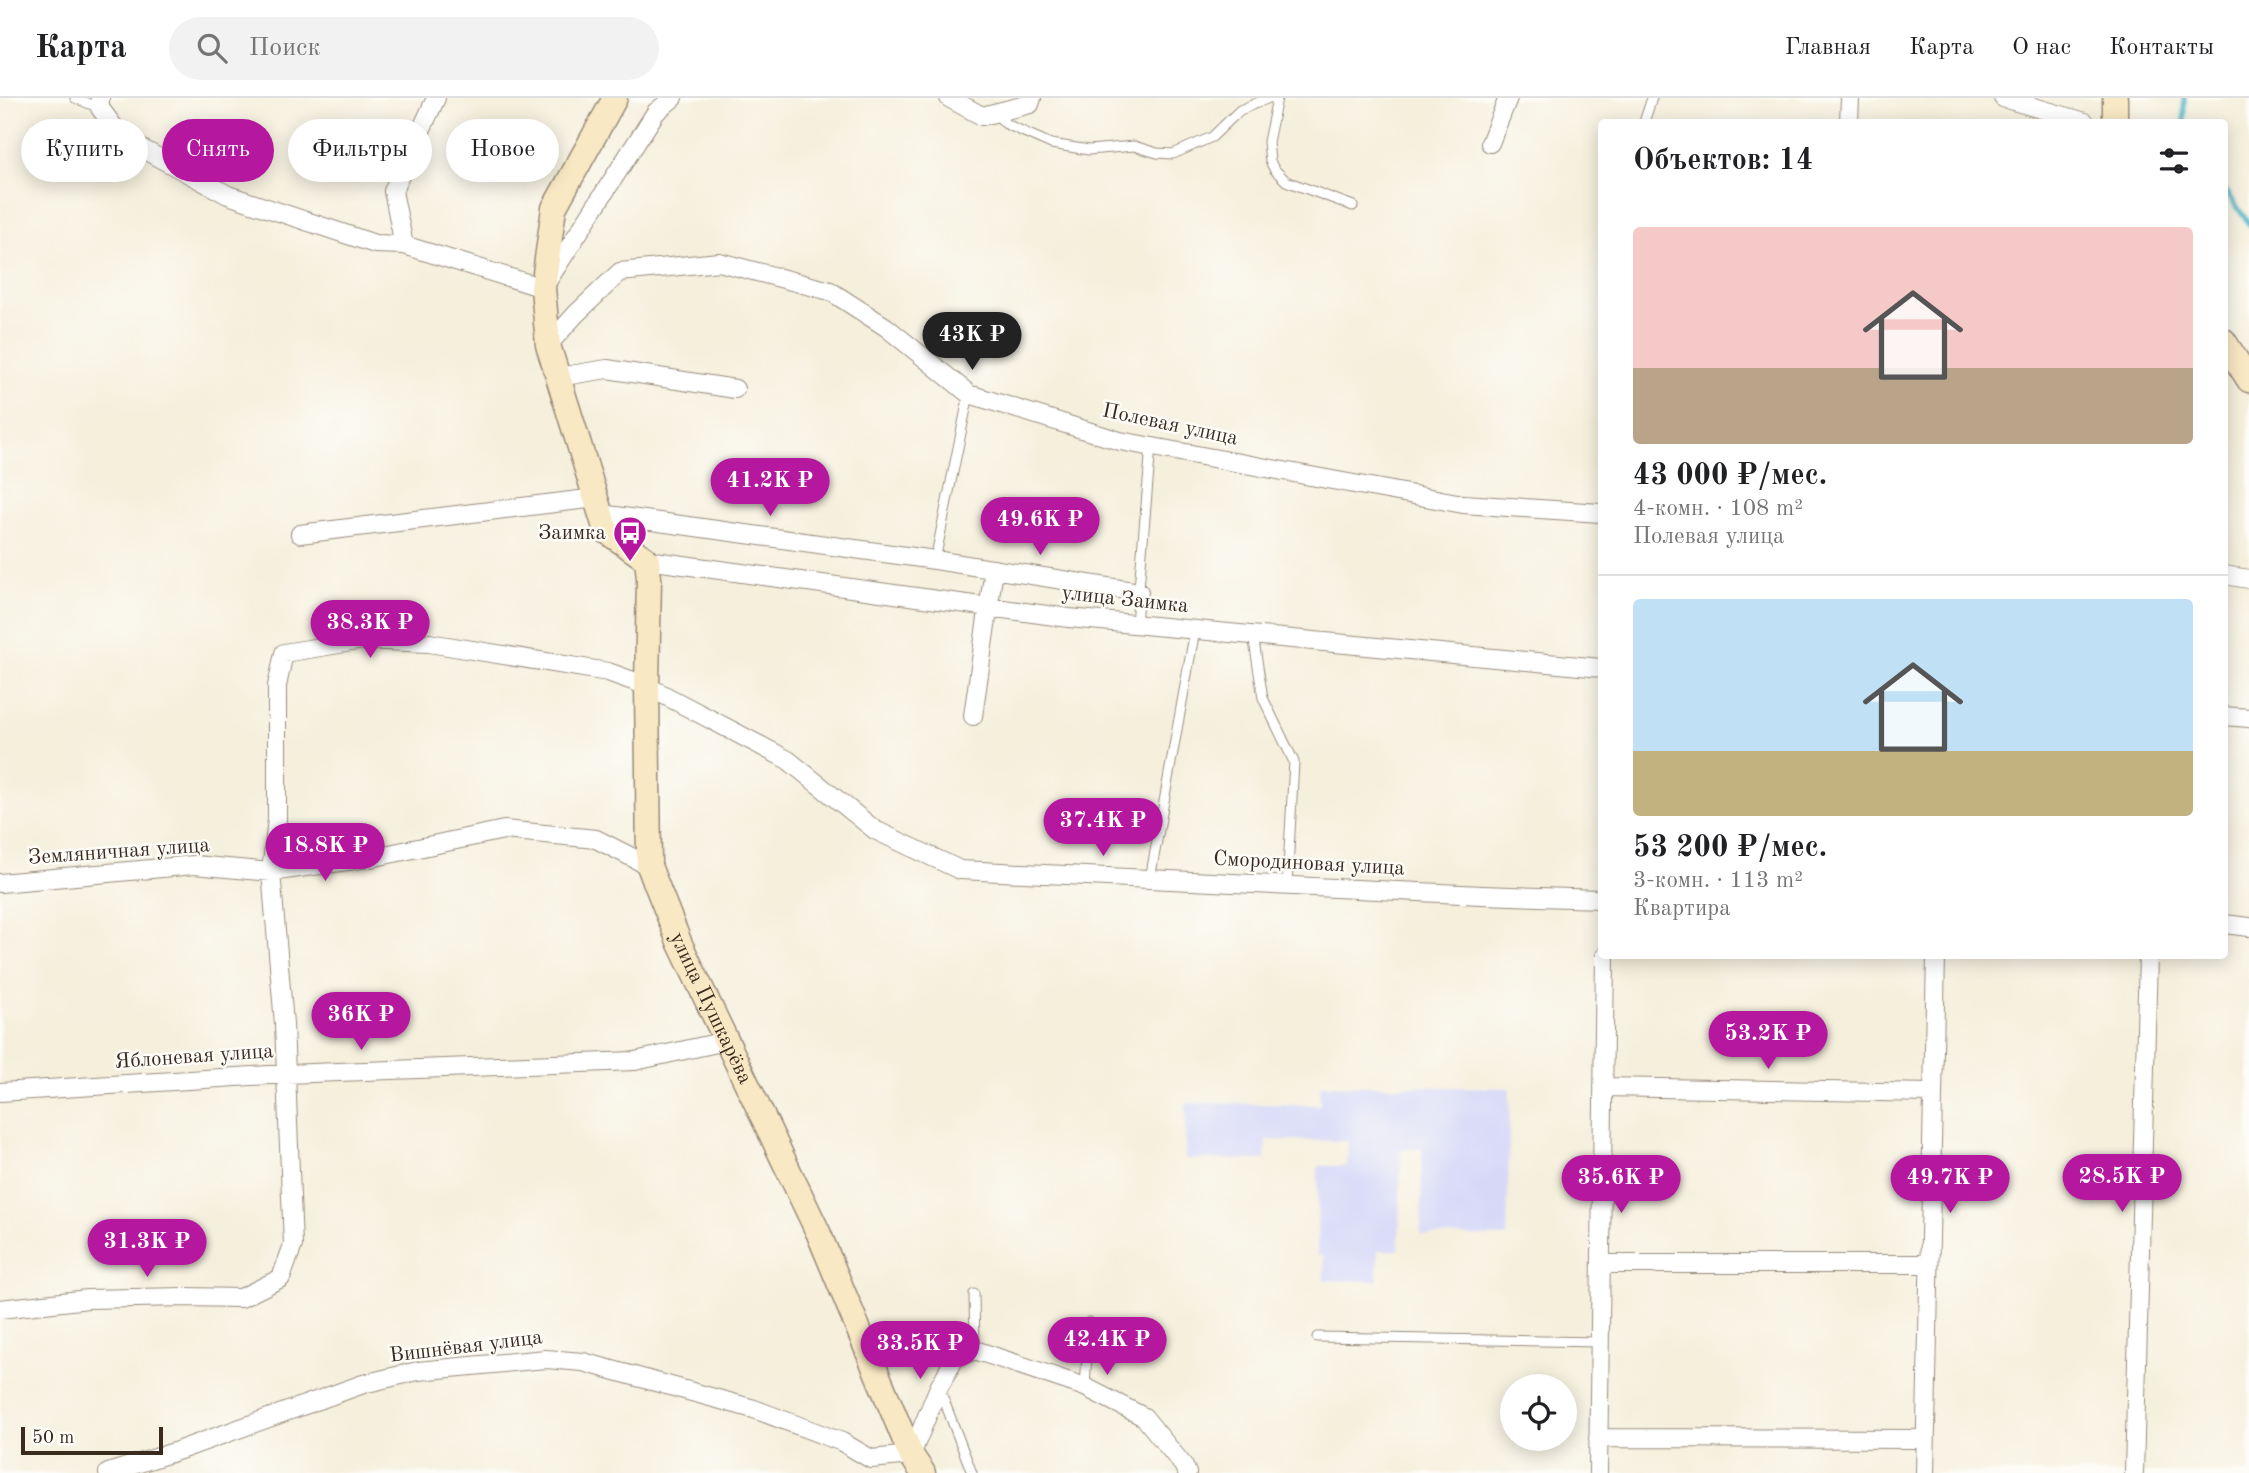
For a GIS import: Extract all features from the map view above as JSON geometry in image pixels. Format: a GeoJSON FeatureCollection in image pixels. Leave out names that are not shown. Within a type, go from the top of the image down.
{"type":"FeatureCollection","features":[{"type":"Feature","properties":{"kind":"street"},"geometry":{"type":"LineString","coordinates":[[404,245],[393,191],[436,98]]}},
{"type":"Feature","properties":{"kind":"street"},"geometry":{"type":"LineString","coordinates":[[615,98],[554,208],[543,288],[548,345],[601,514],[647,560]]}},
{"type":"Feature","properties":{"kind":"street"},"geometry":{"type":"LineString","coordinates":[[543,288],[656,112],[673,98]]}},
{"type":"Feature","properties":{"kind":"street"},"geometry":{"type":"LineString","coordinates":[[949,98],[982,116],[1030,104],[1032,98]]}},
{"type":"Feature","properties":{"kind":"street"},"geometry":{"type":"LineString","coordinates":[[1490,143],[1508,98]]}},
{"type":"Feature","properties":{"kind":"street"},"geometry":{"type":"LineString","coordinates":[[1849,119],[1850,98]]}},
{"type":"Feature","properties":{"kind":"street"},"geometry":{"type":"LineString","coordinates":[[2003,98],[2075,119]]}},
{"type":"Feature","properties":{"kind":"street"},"geometry":{"type":"LineString","coordinates":[[2115,98],[2115,119]]}},
{"type":"Feature","properties":{"kind":"street"},"geometry":{"type":"LineString","coordinates":[[100,103],[122,138],[228,195],[375,244],[404,245],[543,288]]}},
{"type":"Feature","properties":{"kind":"street","name":"Полевая улица"},"geometry":{"type":"LineString","coordinates":[[548,345],[620,272],[719,262],[831,291],[886,327],[969,394],[1120,441],[1463,504],[1598,513]]}},
{"type":"Feature","properties":{"kind":"street"},"geometry":{"type":"LineString","coordinates":[[2228,347],[2249,380]]}},
{"type":"Feature","properties":{"kind":"street"},"geometry":{"type":"LineString","coordinates":[[558,377],[607,369],[735,389]]}},
{"type":"Feature","properties":{"kind":"street"},"geometry":{"type":"LineString","coordinates":[[300,534],[601,514],[935,560],[1139,592]]}},
{"type":"Feature","properties":{"kind":"street","name":"улица Заимка"},"geometry":{"type":"LineString","coordinates":[[647,560],[1069,618],[1598,668]]}},
{"type":"Feature","properties":{"kind":"street","name":"улица Пушкарёва"},"geometry":{"type":"LineString","coordinates":[[647,560],[649,866],[680,944],[818,1232],[914,1467]]}},
{"type":"Feature","properties":{"kind":"street"},"geometry":{"type":"LineString","coordinates":[[974,716],[994,569]]}},
{"type":"Feature","properties":{"kind":"street"},"geometry":{"type":"LineString","coordinates":[[2228,576],[2249,579]]}},
{"type":"Feature","properties":{"kind":"street","name":"Смородиновая улица"},"geometry":{"type":"LineString","coordinates":[[271,872],[277,819],[277,686],[284,653],[363,640],[429,643],[608,672],[647,686],[788,760],[875,830],[960,870],[1598,899]]}},
{"type":"Feature","properties":{"kind":"street"},"geometry":{"type":"LineString","coordinates":[[2228,716],[2249,718]]}},
{"type":"Feature","properties":{"kind":"street","name":"Земляничная улица"},"geometry":{"type":"LineString","coordinates":[[0,883],[194,865],[271,872],[375,857],[504,830],[596,839],[649,866]]}},
{"type":"Feature","properties":{"kind":"street"},"geometry":{"type":"LineString","coordinates":[[0,1309],[88,1299],[241,1298],[281,1278],[293,1245],[284,1024],[271,872]]}},
{"type":"Feature","properties":{"kind":"street"},"geometry":{"type":"LineString","coordinates":[[2228,925],[2249,928]]}},
{"type":"Feature","properties":{"kind":"street"},"geometry":{"type":"LineString","coordinates":[[1598,1473],[1605,959]]}},
{"type":"Feature","properties":{"kind":"street"},"geometry":{"type":"LineString","coordinates":[[1924,1473],[1936,959]]}},
{"type":"Feature","properties":{"kind":"street"},"geometry":{"type":"LineString","coordinates":[[2134,1473],[2148,959]]}},
{"type":"Feature","properties":{"kind":"street","name":"Яблоневая улица"},"geometry":{"type":"LineString","coordinates":[[0,1092],[285,1074],[635,1060],[726,1041]]}},
{"type":"Feature","properties":{"kind":"street"},"geometry":{"type":"LineString","coordinates":[[1603,1087],[1933,1093]]}},
{"type":"Feature","properties":{"kind":"street"},"geometry":{"type":"LineString","coordinates":[[1601,1264],[1929,1264]]}},
{"type":"Feature","properties":{"kind":"street"},"geometry":{"type":"LineString","coordinates":[[914,1467],[939,1387],[955,1359],[975,1350],[1084,1387],[1144,1417],[1187,1473]]}},
{"type":"Feature","properties":{"kind":"street","name":"Вишнёвая улица"},"geometry":{"type":"LineString","coordinates":[[108,1473],[363,1384],[418,1371],[546,1359],[583,1362],[754,1409],[842,1442],[871,1460],[914,1467]]}},
{"type":"Feature","properties":{"kind":"street"},"geometry":{"type":"LineString","coordinates":[[1598,1438],[1925,1439]]}},
{"type":"Feature","properties":{"kind":"lane"},"geometry":{"type":"LineString","coordinates":[[75,98],[100,103]]}},
{"type":"Feature","properties":{"kind":"lane"},"geometry":{"type":"LineString","coordinates":[[996,113],[1006,124],[1051,144],[1089,150],[1134,146],[1157,153],[1173,154],[1212,137],[1240,110],[1269,98]]}},
{"type":"Feature","properties":{"kind":"lane"},"geometry":{"type":"LineString","coordinates":[[1278,98],[1268,142],[1270,161],[1274,169],[1286,181],[1353,206]]}},
{"type":"Feature","properties":{"kind":"lane"},"geometry":{"type":"LineString","coordinates":[[1645,119],[1651,98]]}},
{"type":"Feature","properties":{"kind":"lane"},"geometry":{"type":"LineString","coordinates":[[935,560],[969,394]]}},
{"type":"Feature","properties":{"kind":"lane"},"geometry":{"type":"LineString","coordinates":[[1136,624],[1151,446]]}},
{"type":"Feature","properties":{"kind":"lane"},"geometry":{"type":"LineString","coordinates":[[1150,879],[1195,630]]}},
{"type":"Feature","properties":{"kind":"lane"},"geometry":{"type":"LineString","coordinates":[[1253,635],[1263,698],[1294,762],[1287,886]]}},
{"type":"Feature","properties":{"kind":"lane"},"geometry":{"type":"LineString","coordinates":[[974,1294],[975,1350]]}},
{"type":"Feature","properties":{"kind":"lane"},"geometry":{"type":"LineString","coordinates":[[1084,1387],[1089,1322]]}},
{"type":"Feature","properties":{"kind":"lane"},"geometry":{"type":"LineString","coordinates":[[1317,1337],[1600,1342]]}},
{"type":"Feature","properties":{"kind":"lane"},"geometry":{"type":"LineString","coordinates":[[939,1387],[972,1473]]}},
{"type":"Feature","properties":{"kind":"shaded area"},"geometry":{"type":"Polygon","coordinates":[[[1320,1085],[1510,1088],[1507,1237],[1421,1235],[1422,1149],[1401,1149],[1399,1250],[1378,1250],[1377,1281],[1324,1280],[1324,1255],[1317,1255],[1318,1166],[1347,1166],[1348,1141],[1266,1140],[1265,1160],[1185,1159],[1186,1103],[1320,1105],[1320,1085]]]}},
{"type":"Feature","properties":{"kind":"waterway"},"geometry":{"type":"LineString","coordinates":[[2184,98],[2184,119]]}},
{"type":"Feature","properties":{"kind":"waterway"},"geometry":{"type":"LineString","coordinates":[[2228,194],[2249,224]]}},
{"type":"Feature","properties":{"kind":"place","name":"Заимка"},"geometry":{"type":"Point","coordinates":[630,563]}}]}
